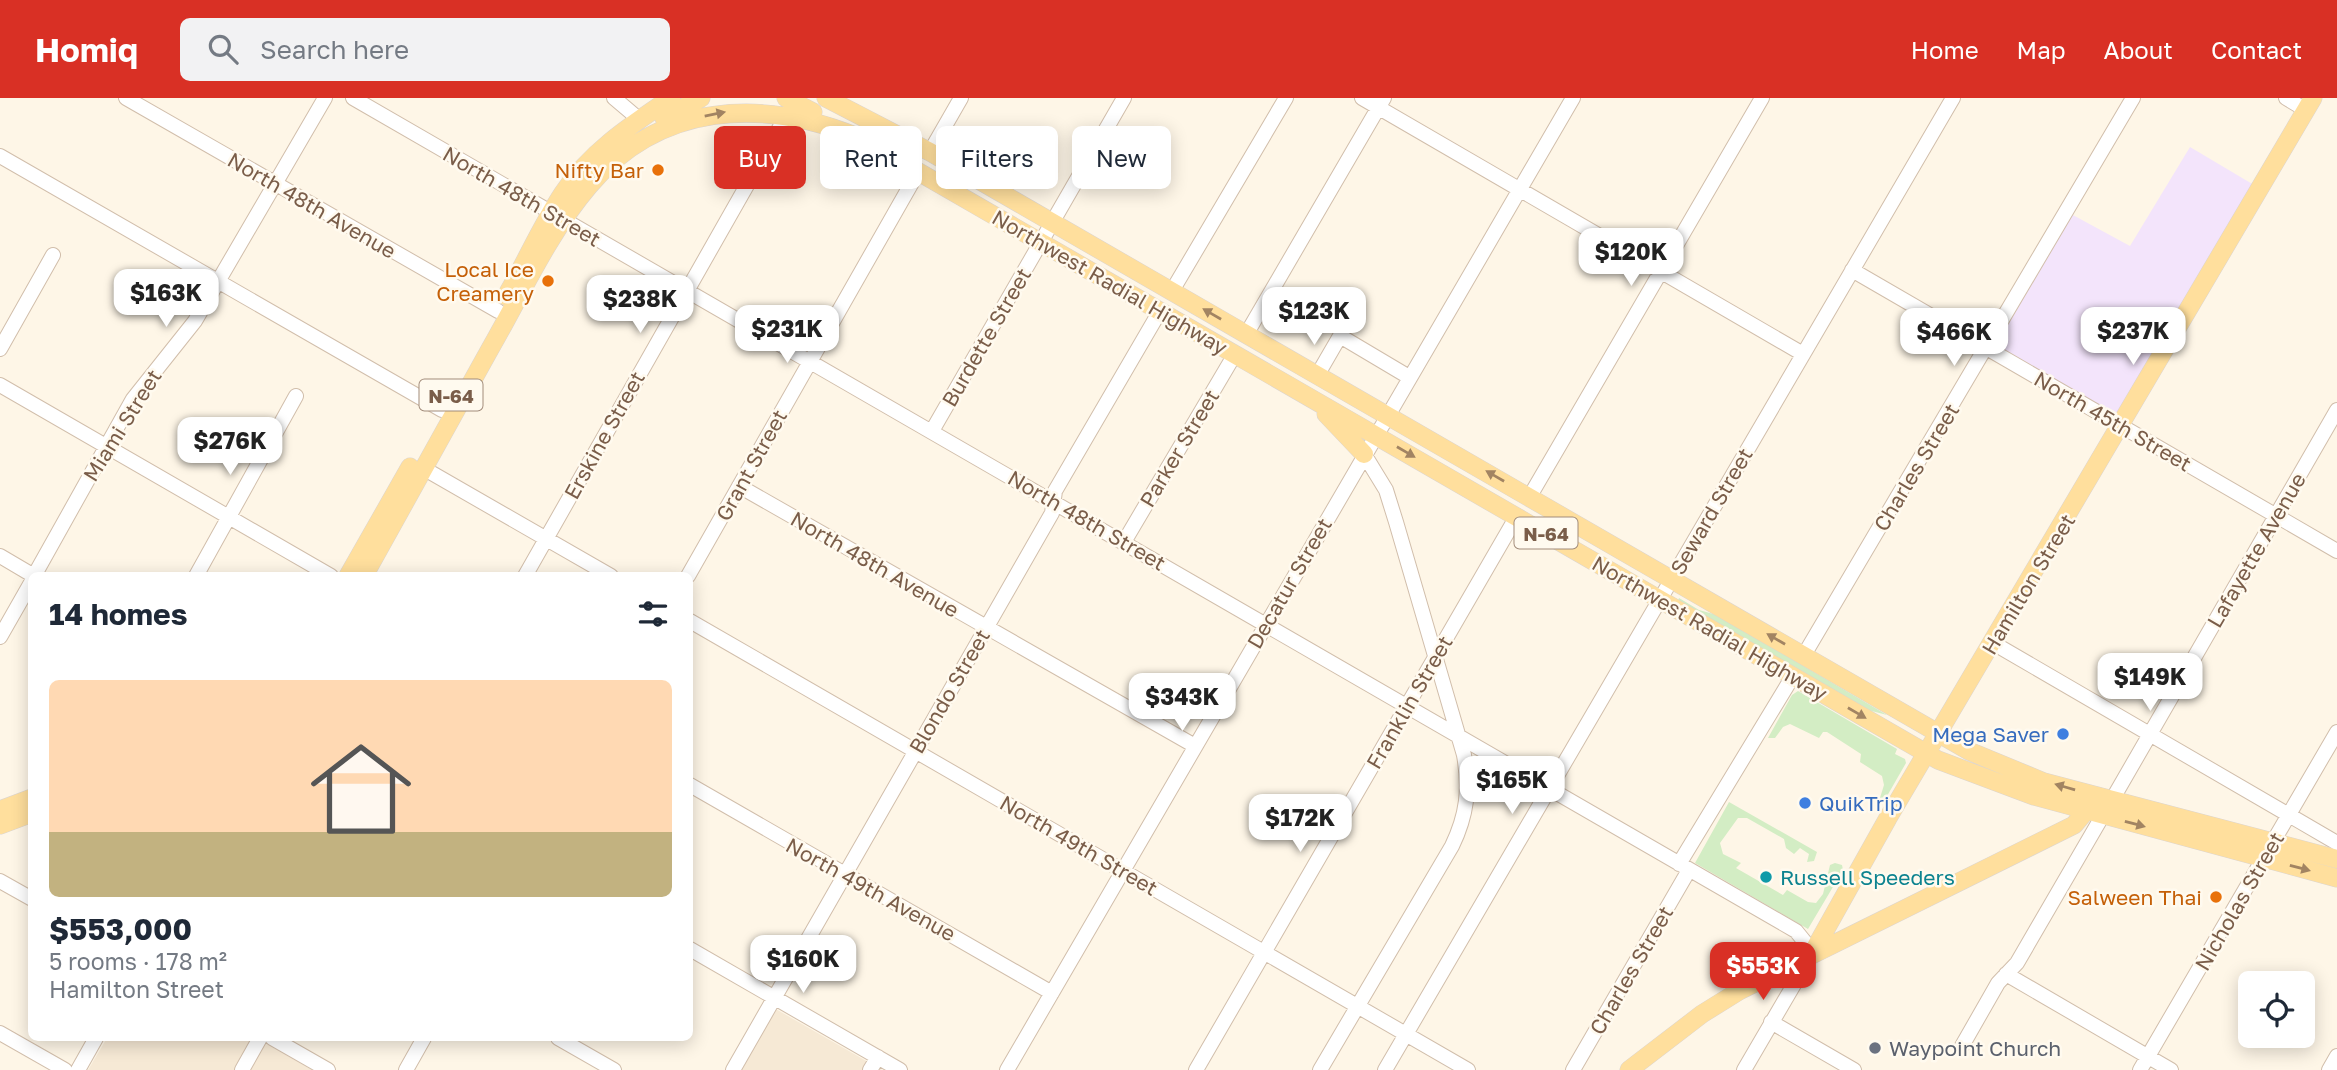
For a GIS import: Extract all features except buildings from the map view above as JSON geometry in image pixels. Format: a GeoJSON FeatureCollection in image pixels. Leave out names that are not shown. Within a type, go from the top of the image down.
{"type":"FeatureCollection","features":[{"type":"Feature","properties":{"kind":"main road","name":"N-64"},"geometry":{"type":"LineString","coordinates":[[350,572],[498,311],[588,163],[671,98]]}},
{"type":"Feature","properties":{"kind":"main road"},"geometry":{"type":"LineString","coordinates":[[604,170],[629,139],[701,98]]}},
{"type":"Feature","properties":{"kind":"main road","name":"Northwest Radial Highway"},"geometry":{"type":"LineString","coordinates":[[826,98],[883,126]]}},
{"type":"Feature","properties":{"kind":"main road"},"geometry":{"type":"LineString","coordinates":[[842,98],[883,126]]}},
{"type":"Feature","properties":{"kind":"main road","name":"Hamilton Street"},"geometry":{"type":"LineString","coordinates":[[1813,952],[2310,104]]}},
{"type":"Feature","properties":{"kind":"main road","name":"N-64"},"geometry":{"type":"LineString","coordinates":[[366,572],[557,216],[604,170],[648,137],[679,123],[734,111],[787,106]]}},
{"type":"Feature","properties":{"kind":"main road","name":"Northwest Radial Highway"},"geometry":{"type":"LineString","coordinates":[[787,106],[833,126]]}},
{"type":"Feature","properties":{"kind":"main road","name":"Northwest Radial Highway"},"geometry":{"type":"LineString","coordinates":[[922,148],[1939,734],[2100,809]]}},
{"type":"Feature","properties":{"kind":"main road","name":"Northwest Radial Highway"},"geometry":{"type":"LineString","coordinates":[[922,174],[1927,754],[1984,780],[2268,851],[2337,878]]}},
{"type":"Feature","properties":{"kind":"main road"},"geometry":{"type":"LineString","coordinates":[[1296,389],[1343,430],[1364,454]]}},
{"type":"Feature","properties":{"kind":"main road"},"geometry":{"type":"LineString","coordinates":[[0,810],[28,800]]}},
{"type":"Feature","properties":{"kind":"main road"},"geometry":{"type":"LineString","coordinates":[[1629,1070],[1719,1003],[1813,952],[2074,825],[2100,809]]}},
{"type":"Feature","properties":{"kind":"main road"},"geometry":{"type":"LineString","coordinates":[[0,825],[28,814]]}},
{"type":"Feature","properties":{"kind":"main road","name":"Northwest Radial Highway"},"geometry":{"type":"LineString","coordinates":[[2268,851],[2337,859]]}},
{"type":"Feature","properties":{"kind":"street","name":"North 48th Avenue"},"geometry":{"type":"LineString","coordinates":[[126,98],[498,311]]}},
{"type":"Feature","properties":{"kind":"street","name":"Miami Street"},"geometry":{"type":"LineString","coordinates":[[36,572],[141,385],[186,332],[324,98]]}},
{"type":"Feature","properties":{"kind":"street","name":"North 48th Street"},"geometry":{"type":"LineString","coordinates":[[353,98],[1796,932],[1813,952]]}},
{"type":"Feature","properties":{"kind":"street"},"geometry":{"type":"LineString","coordinates":[[614,98],[640,120]]}},
{"type":"Feature","properties":{"kind":"street"},"geometry":{"type":"LineString","coordinates":[[930,152],[961,98]]}},
{"type":"Feature","properties":{"kind":"street","name":"Burdette Street"},"geometry":{"type":"LineString","coordinates":[[932,431],[1124,98]]}},
{"type":"Feature","properties":{"kind":"street"},"geometry":{"type":"LineString","coordinates":[[1172,291],[1286,98]]}},
{"type":"Feature","properties":{"kind":"street"},"geometry":{"type":"LineString","coordinates":[[1362,98],[1381,103],[1519,190],[1803,354]]}},
{"type":"Feature","properties":{"kind":"street","name":"Decatur Street"},"geometry":{"type":"LineString","coordinates":[[1007,1070],[1573,98]]}},
{"type":"Feature","properties":{"kind":"street"},"geometry":{"type":"LineString","coordinates":[[1530,496],[1762,98]]}},
{"type":"Feature","properties":{"kind":"street","name":"Seward Street"},"geometry":{"type":"LineString","coordinates":[[1385,1070],[1953,98]]}},
{"type":"Feature","properties":{"kind":"street","name":"Charles Street"},"geometry":{"type":"LineString","coordinates":[[1804,656],[2133,98]]}},
{"type":"Feature","properties":{"kind":"street"},"geometry":{"type":"LineString","coordinates":[[2286,98],[2310,104]]}},
{"type":"Feature","properties":{"kind":"street"},"geometry":{"type":"LineString","coordinates":[[1247,334],[1381,103]]}},
{"type":"Feature","properties":{"kind":"street","name":"Erskine Street"},"geometry":{"type":"LineString","coordinates":[[527,572],[787,106]]}},
{"type":"Feature","properties":{"kind":"street"},"geometry":{"type":"LineString","coordinates":[[0,156],[442,410]]}},
{"type":"Feature","properties":{"kind":"street","name":"Grant Street"},"geometry":{"type":"LineString","coordinates":[[690,572],[908,189]]}},
{"type":"Feature","properties":{"kind":"street"},"geometry":{"type":"LineString","coordinates":[[0,349],[53,256]]}},
{"type":"Feature","properties":{"kind":"street","name":"North 45th Street"},"geometry":{"type":"LineString","coordinates":[[1852,270],[2337,551]]}},
{"type":"Feature","properties":{"kind":"street","name":"Blondo Street"},"geometry":{"type":"LineString","coordinates":[[733,1070],[1052,513],[1055,491],[1160,311]]}},
{"type":"Feature","properties":{"kind":"street"},"geometry":{"type":"LineString","coordinates":[[1318,374],[1340,337],[1409,377]]}},
{"type":"Feature","properties":{"kind":"street","name":"Parker Street"},"geometry":{"type":"LineString","coordinates":[[1124,542],[1234,354]]}},
{"type":"Feature","properties":{"kind":"street"},"geometry":{"type":"LineString","coordinates":[[0,385],[324,572]]}},
{"type":"Feature","properties":{"kind":"street"},"geometry":{"type":"LineString","coordinates":[[198,572],[296,396]]}},
{"type":"Feature","properties":{"kind":"street","name":"Lafayette Avenue"},"geometry":{"type":"LineString","coordinates":[[1962,1046],[2006,974],[2017,962],[2100,809],[2150,734],[2337,410]]}},
{"type":"Feature","properties":{"kind":"street"},"geometry":{"type":"LineString","coordinates":[[1320,1070],[1460,828],[1468,784],[1458,735],[1386,490],[1364,454]]}},
{"type":"Feature","properties":{"kind":"street"},"geometry":{"type":"LineString","coordinates":[[423,468],[604,572]]}},
{"type":"Feature","properties":{"kind":"street","name":"North 48th Avenue"},"geometry":{"type":"LineString","coordinates":[[739,486],[1195,746]]}},
{"type":"Feature","properties":{"kind":"street","name":"Franklin Street"},"geometry":{"type":"LineString","coordinates":[[1196,1070],[1517,516]]}},
{"type":"Feature","properties":{"kind":"street"},"geometry":{"type":"LineString","coordinates":[[0,556],[28,572]]}},
{"type":"Feature","properties":{"kind":"street"},"geometry":{"type":"LineString","coordinates":[[0,637],[28,589]]}},
{"type":"Feature","properties":{"kind":"street","name":"North 49th Street"},"geometry":{"type":"LineString","coordinates":[[693,623],[1468,1070]]}},
{"type":"Feature","properties":{"kind":"street"},"geometry":{"type":"LineString","coordinates":[[1993,643],[2337,843]]}},
{"type":"Feature","properties":{"kind":"street","name":"Charles Street"},"geometry":{"type":"LineString","coordinates":[[1573,1070],[1793,676]]}},
{"type":"Feature","properties":{"kind":"street","name":"Nicholas Street"},"geometry":{"type":"LineString","coordinates":[[2140,1070],[2337,732]]}},
{"type":"Feature","properties":{"kind":"street","name":"North 49th Avenue"},"geometry":{"type":"LineString","coordinates":[[693,787],[1052,993]]}},
{"type":"Feature","properties":{"kind":"street"},"geometry":{"type":"LineString","coordinates":[[0,881],[28,897]]}},
{"type":"Feature","properties":{"kind":"street"},"geometry":{"type":"LineString","coordinates":[[693,951],[774,998],[874,1064],[900,1070]]}},
{"type":"Feature","properties":{"kind":"street","name":"Hamilton Street"},"geometry":{"type":"LineString","coordinates":[[1744,1070],[1813,952]]}},
{"type":"Feature","properties":{"kind":"street"},"geometry":{"type":"LineString","coordinates":[[2006,974],[2171,1070]]}},
{"type":"Feature","properties":{"kind":"street"},"geometry":{"type":"LineString","coordinates":[[1771,1022],[1854,1070]]}},
{"type":"Feature","properties":{"kind":"street"},"geometry":{"type":"LineString","coordinates":[[0,1033],[65,1070]]}},
{"type":"Feature","properties":{"kind":"street"},"geometry":{"type":"LineString","coordinates":[[78,1070],[94,1041]]}},
{"type":"Feature","properties":{"kind":"street"},"geometry":{"type":"LineString","coordinates":[[242,1070],[258,1041]]}},
{"type":"Feature","properties":{"kind":"street"},"geometry":{"type":"LineString","coordinates":[[277,1041],[328,1070]]}},
{"type":"Feature","properties":{"kind":"street"},"geometry":{"type":"LineString","coordinates":[[405,1070],[422,1041]]}},
{"type":"Feature","properties":{"kind":"street"},"geometry":{"type":"LineString","coordinates":[[563,1041],[614,1070]]}},
{"type":"Feature","properties":{"kind":"street"},"geometry":{"type":"LineString","coordinates":[[2329,1070],[2337,1056]]}},
{"type":"Feature","properties":{"kind":"shaded area"},"geometry":{"type":"Polygon","coordinates":[[[2190,147],[2254,185],[2116,416],[1994,345],[2071,214],[2130,246],[2190,147]]]}},
{"type":"Feature","properties":{"kind":"shaded area"},"geometry":{"type":"Polygon","coordinates":[[[774,1008],[882,1070],[739,1070],[774,1008]]]}},
{"type":"Feature","properties":{"kind":"shaded area"},"geometry":{"type":"Polygon","coordinates":[[[105,1041],[261,1041],[312,1070],[88,1070],[105,1041]]]}},
{"type":"Feature","properties":{"kind":"green space"},"geometry":{"type":"Polygon","coordinates":[[[1679,598],[1699,610],[1717,615],[1887,715],[1864,709],[1678,601],[1679,598]]]}},
{"type":"Feature","properties":{"kind":"green space"},"geometry":{"type":"Polygon","coordinates":[[[1798,691],[1897,749],[1895,754],[1905,759],[1906,763],[1883,803],[1879,801],[1884,785],[1882,776],[1860,762],[1861,754],[1827,732],[1823,732],[1819,738],[1790,724],[1783,727],[1775,738],[1768,738],[1792,695],[1798,691]]]}},
{"type":"Feature","properties":{"kind":"green space"},"geometry":{"type":"Polygon","coordinates":[[[1729,802],[1817,852],[1814,861],[1807,862],[1809,854],[1800,848],[1794,854],[1786,848],[1784,839],[1747,818],[1738,818],[1720,843],[1723,854],[1741,863],[1736,868],[1783,895],[1787,890],[1808,902],[1816,903],[1823,894],[1830,865],[1842,865],[1843,870],[1808,929],[1695,863],[1729,802]]]}},
{"type":"Feature","properties":{"kind":"place","name":"Nifty Bar"},"geometry":{"type":"Point","coordinates":[658,170]}},
{"type":"Feature","properties":{"kind":"place","name":"Local Ice Creamery"},"geometry":{"type":"Point","coordinates":[548,281]}},
{"type":"Feature","properties":{"kind":"place","name":"Mega Saver"},"geometry":{"type":"Point","coordinates":[2063,734]}},
{"type":"Feature","properties":{"kind":"place","name":"QuikTrip"},"geometry":{"type":"Point","coordinates":[1805,803]}},
{"type":"Feature","properties":{"kind":"place","name":"Russell Speeders"},"geometry":{"type":"Point","coordinates":[1766,877]}},
{"type":"Feature","properties":{"kind":"place","name":"Salween Thai"},"geometry":{"type":"Point","coordinates":[2216,897]}},
{"type":"Feature","properties":{"kind":"place","name":"Waypoint Church"},"geometry":{"type":"Point","coordinates":[1875,1048]}}]}
